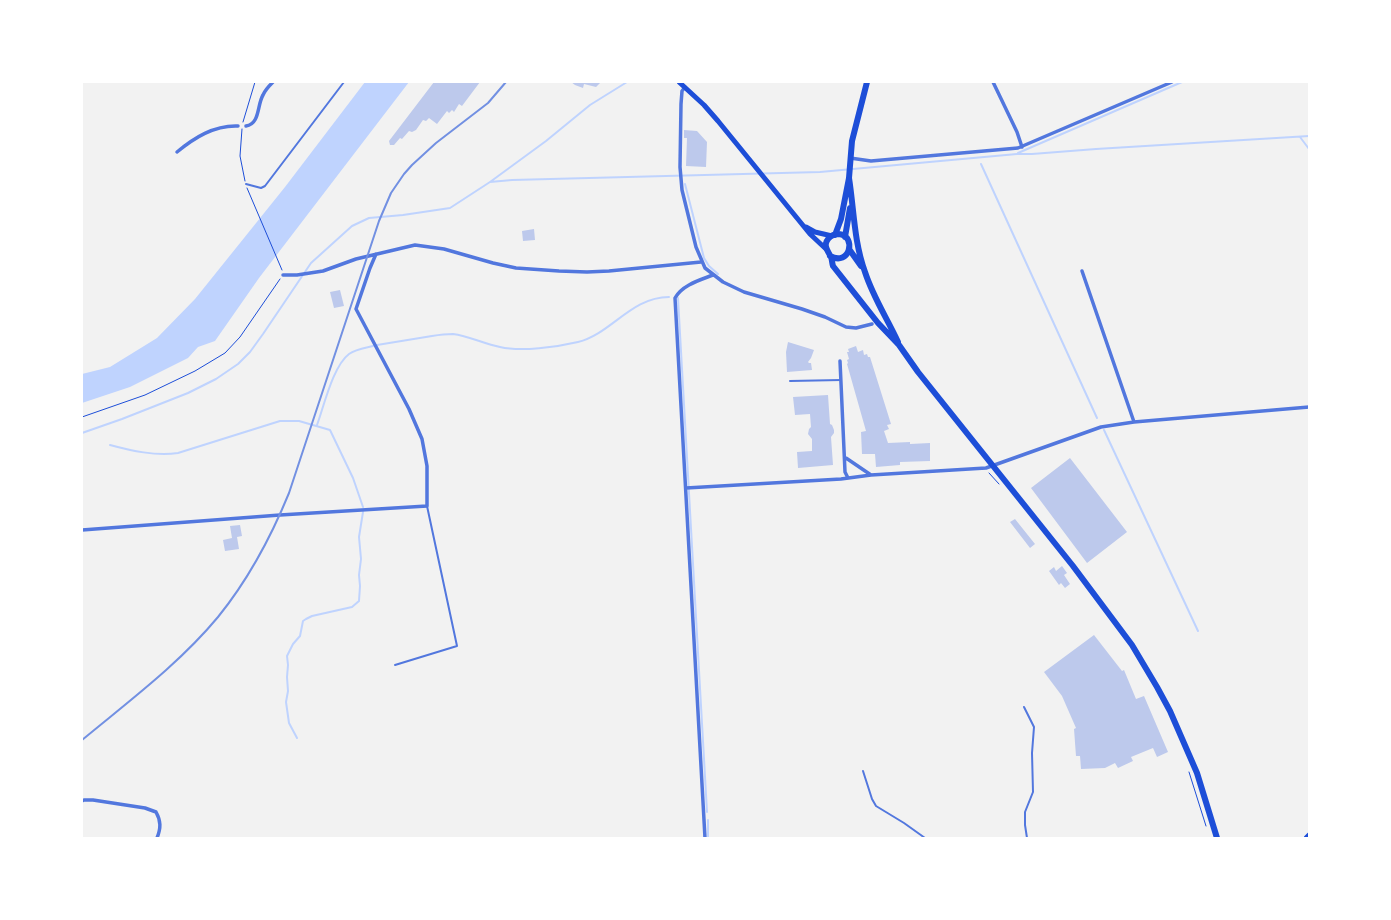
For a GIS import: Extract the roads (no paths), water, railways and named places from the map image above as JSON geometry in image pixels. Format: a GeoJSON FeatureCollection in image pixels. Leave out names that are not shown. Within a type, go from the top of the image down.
{"type":"FeatureCollection","features":[{"type":"Feature","properties":{"kind":"main road"},"geometry":{"type":"LineString","coordinates":[[679,82],[718,120],[803,226],[826,249],[833,266],[878,323],[899,345],[918,372],[992,466],[1073,566],[1132,645],[1170,711],[1197,773],[1217,838]]}},
{"type":"Feature","properties":{"kind":"main road"},"geometry":{"type":"LineString","coordinates":[[826,249],[826,242],[833,235],[842,219],[849,177],[850,158],[858,114],[866,82]]}},
{"type":"Feature","properties":{"kind":"main road"},"geometry":{"type":"LineString","coordinates":[[849,177],[854,220],[864,271]]}},
{"type":"Feature","properties":{"kind":"main road"},"geometry":{"type":"LineString","coordinates":[[845,237],[849,213],[850,186]]}},
{"type":"Feature","properties":{"kind":"main road"},"geometry":{"type":"LineString","coordinates":[[803,226],[815,232],[833,235],[839,234],[845,237],[849,244],[849,249],[864,271],[899,345]]}},
{"type":"Feature","properties":{"kind":"main road"},"geometry":{"type":"LineString","coordinates":[[830,256],[836,258],[843,257],[847,254],[849,249]]}},
{"type":"Feature","properties":{"kind":"main road"},"geometry":{"type":"LineString","coordinates":[[1306,838],[1309,835]]}},
{"type":"Feature","properties":{"kind":"street"},"geometry":{"type":"LineString","coordinates":[[246,126],[251,126],[255,122],[263,95],[273,82]]}},
{"type":"Feature","properties":{"kind":"street"},"geometry":{"type":"LineString","coordinates":[[993,82],[1022,147]]}},
{"type":"Feature","properties":{"kind":"street"},"geometry":{"type":"LineString","coordinates":[[850,158],[871,161],[1018,148],[1172,82]]}},
{"type":"Feature","properties":{"kind":"street"},"geometry":{"type":"LineString","coordinates":[[685,87],[682,91],[681,104],[680,178],[683,197],[696,248],[705,268],[713,275],[744,292],[802,309],[825,317],[846,327],[856,328],[872,324]]}},
{"type":"Feature","properties":{"kind":"street"},"geometry":{"type":"LineString","coordinates":[[177,152],[189,142],[214,129],[227,125],[238,126]]}},
{"type":"Feature","properties":{"kind":"street"},"geometry":{"type":"LineString","coordinates":[[283,275],[311,273],[356,259],[415,245],[444,249],[516,268],[587,272],[701,262]]}},
{"type":"Feature","properties":{"kind":"street"},"geometry":{"type":"LineString","coordinates":[[82,530],[280,515],[427,506],[427,466],[422,439],[406,403],[356,309],[376,254]]}},
{"type":"Feature","properties":{"kind":"street"},"geometry":{"type":"LineString","coordinates":[[1082,271],[1134,422]]}},
{"type":"Feature","properties":{"kind":"street"},"geometry":{"type":"LineString","coordinates":[[705,838],[688,488],[675,298],[678,293],[685,288],[713,275]]}},
{"type":"Feature","properties":{"kind":"street"},"geometry":{"type":"LineString","coordinates":[[840,361],[846,472],[848,478]]}},
{"type":"Feature","properties":{"kind":"street"},"geometry":{"type":"LineString","coordinates":[[688,488],[986,468],[1101,427],[1134,422],[1309,407]]}},
{"type":"Feature","properties":{"kind":"street"},"geometry":{"type":"LineString","coordinates":[[846,458],[871,475]]}},
{"type":"Feature","properties":{"kind":"street"},"geometry":{"type":"LineString","coordinates":[[82,801],[93,800],[145,808],[156,812],[161,825],[157,838]]}},
{"type":"Feature","properties":{"kind":"lane"},"geometry":{"type":"LineString","coordinates":[[246,184],[261,188],[265,186],[344,82]]}},
{"type":"Feature","properties":{"kind":"lane"},"geometry":{"type":"LineString","coordinates":[[790,381],[841,380]]}},
{"type":"Feature","properties":{"kind":"lane"},"geometry":{"type":"LineString","coordinates":[[395,665],[457,646],[427,506]]}},
{"type":"Feature","properties":{"kind":"lane"},"geometry":{"type":"LineString","coordinates":[[1024,707],[1034,727],[1032,753],[1033,792],[1025,812],[1027,838]]}},
{"type":"Feature","properties":{"kind":"lane"},"geometry":{"type":"LineString","coordinates":[[863,771],[872,799],[876,806],[925,838]]}},
{"type":"Feature","properties":{"kind":"water"},"geometry":{"type":"Polygon","coordinates":[[[365,82],[409,82],[259,278],[215,341],[198,347],[188,358],[130,387],[82,403],[82,374],[110,367],[157,338],[195,299],[285,187],[365,82]]]}},
{"type":"Feature","properties":{"kind":"waterway"},"geometry":{"type":"LineString","coordinates":[[82,433],[188,393],[216,379],[238,364],[250,352],[311,263],[352,226],[369,218],[450,208],[490,182],[546,141],[590,105],[627,82]]}},
{"type":"Feature","properties":{"kind":"waterway"},"geometry":{"type":"LineString","coordinates":[[1018,153],[1182,82]]}},
{"type":"Feature","properties":{"kind":"waterway"},"geometry":{"type":"LineString","coordinates":[[490,182],[512,180],[820,172],[1017,154],[1309,136]]}},
{"type":"Feature","properties":{"kind":"waterway"},"geometry":{"type":"LineString","coordinates":[[1300,137],[1309,149]]}},
{"type":"Feature","properties":{"kind":"waterway"},"geometry":{"type":"LineString","coordinates":[[981,164],[1097,418]]}},
{"type":"Feature","properties":{"kind":"waterway"},"geometry":{"type":"LineString","coordinates":[[685,184],[704,258],[709,266],[718,274]]}},
{"type":"Feature","properties":{"kind":"waterway"},"geometry":{"type":"LineString","coordinates":[[377,345],[437,335],[453,334],[465,336],[494,346],[509,348],[528,349],[560,346],[590,338],[643,303],[669,297]]}},
{"type":"Feature","properties":{"kind":"waterway"},"geometry":{"type":"LineString","coordinates":[[678,298],[707,812]]}},
{"type":"Feature","properties":{"kind":"waterway"},"geometry":{"type":"LineString","coordinates":[[317,425],[338,367],[349,354],[373,346]]}},
{"type":"Feature","properties":{"kind":"waterway"},"geometry":{"type":"LineString","coordinates":[[110,445],[144,452],[161,454],[178,453],[280,421],[299,421],[330,430],[353,478],[363,507]]}},
{"type":"Feature","properties":{"kind":"waterway"},"geometry":{"type":"LineString","coordinates":[[1104,430],[1198,631]]}},
{"type":"Feature","properties":{"kind":"waterway"},"geometry":{"type":"LineString","coordinates":[[297,738],[289,723],[286,702],[288,691],[287,656],[293,644],[300,636],[303,621],[312,616],[352,607],[359,601],[359,575],[361,559],[359,537],[363,512]]}},
{"type":"Feature","properties":{"kind":"waterway"},"geometry":{"type":"LineString","coordinates":[[708,820],[708,838]]}},
{"type":"Feature","properties":{"kind":"railway"},"geometry":{"type":"LineString","coordinates":[[82,740],[153,682],[187,651],[218,617],[249,573],[267,542],[289,493],[379,221],[391,193],[412,165],[436,143],[488,103],[506,82]]}}]}
